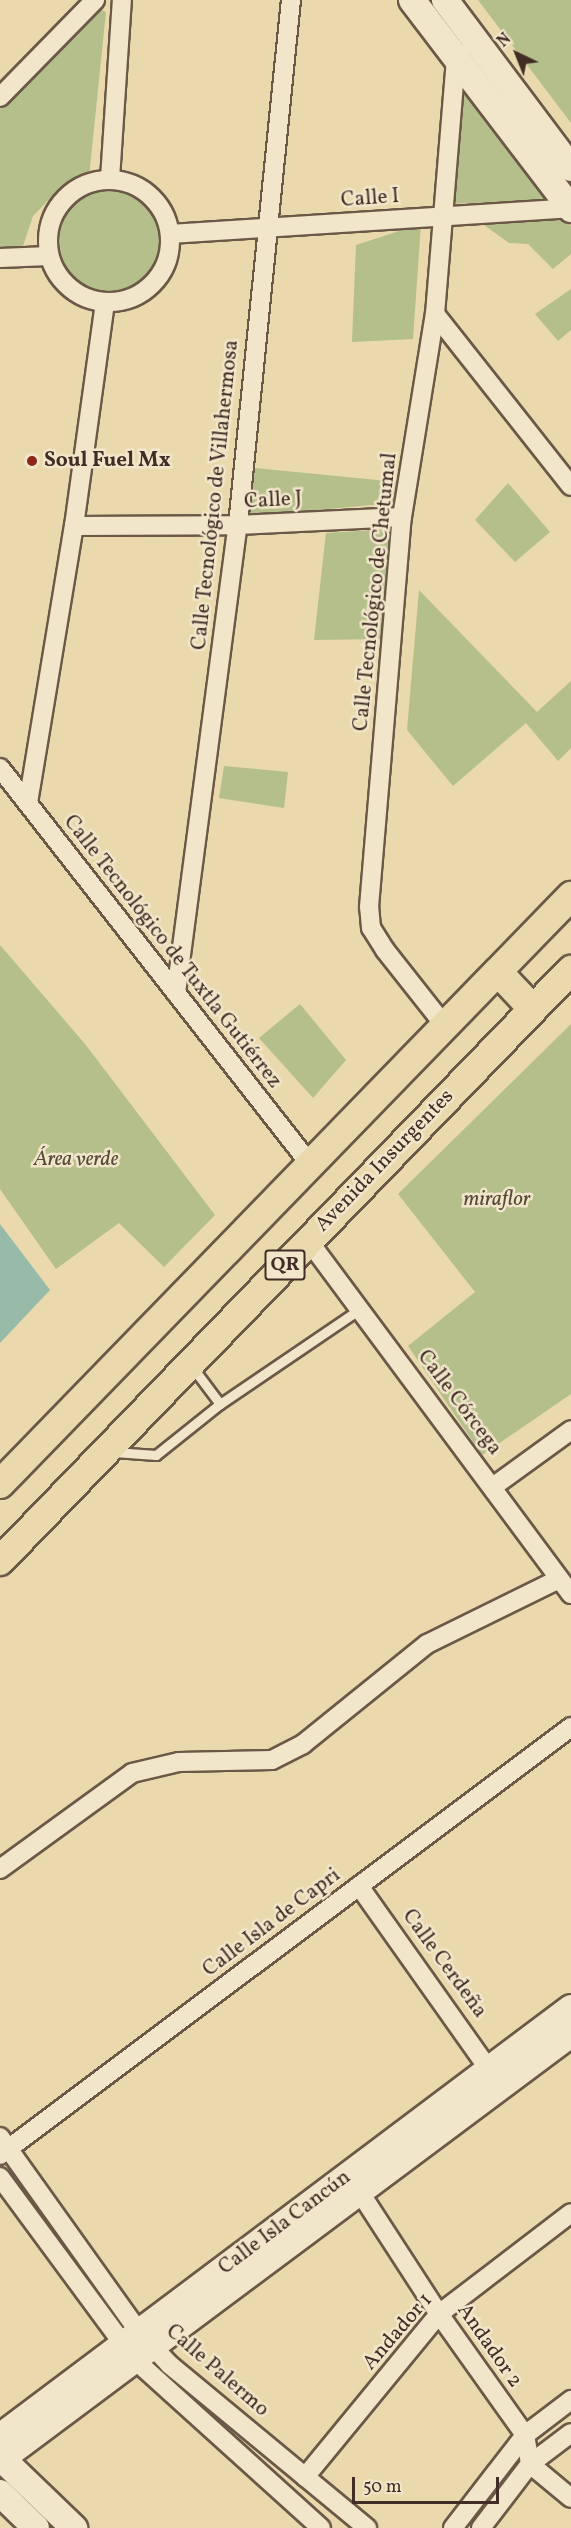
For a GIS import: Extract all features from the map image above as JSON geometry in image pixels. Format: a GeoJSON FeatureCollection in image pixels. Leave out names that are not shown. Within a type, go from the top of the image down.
{"type":"FeatureCollection","features":[{"type":"Feature","properties":{"kind":"main road","name":"QR"},"geometry":{"type":"LineString","coordinates":[[0,1484],[571,896]]}},
{"type":"Feature","properties":{"kind":"main road","name":"Avenida Insurgentes"},"geometry":{"type":"LineString","coordinates":[[0,1561],[571,970]]}},
{"type":"Feature","properties":{"kind":"main road"},"geometry":{"type":"LineString","coordinates":[[498,972],[533,1009]]}},
{"type":"Feature","properties":{"kind":"street"},"geometry":{"type":"LineString","coordinates":[[0,97],[95,0]]}},
{"type":"Feature","properties":{"kind":"street"},"geometry":{"type":"LineString","coordinates":[[110,179],[122,0]]}},
{"type":"Feature","properties":{"kind":"street","name":"Calle Tecnológico de Villahermosa"},"geometry":{"type":"LineString","coordinates":[[176,993],[238,525],[291,0]]}},
{"type":"Feature","properties":{"kind":"street"},"geometry":{"type":"LineString","coordinates":[[412,0],[571,208]]}},
{"type":"Feature","properties":{"kind":"street"},"geometry":{"type":"LineString","coordinates":[[445,0],[571,168]]}},
{"type":"Feature","properties":{"kind":"street"},"geometry":{"type":"LineString","coordinates":[[456,58],[474,40]]}},
{"type":"Feature","properties":{"kind":"street","name":"Calle Tecnológico de Chetumal"},"geometry":{"type":"LineString","coordinates":[[445,1026],[371,928],[369,907],[402,517],[435,314],[441,217],[456,58]]}},
{"type":"Feature","properties":{"kind":"street"},"geometry":{"type":"LineString","coordinates":[[110,179],[128,182],[158,201],[171,234],[169,256],[160,275],[145,291],[126,300],[105,302],[69,288],[57,274],[49,256],[51,219],[61,202],[83,186],[110,179]]}},
{"type":"Feature","properties":{"kind":"street","name":"Calle I"},"geometry":{"type":"LineString","coordinates":[[171,234],[571,208]]}},
{"type":"Feature","properties":{"kind":"street"},"geometry":{"type":"LineString","coordinates":[[0,258],[49,256]]}},
{"type":"Feature","properties":{"kind":"street"},"geometry":{"type":"LineString","coordinates":[[28,803],[74,526],[105,302]]}},
{"type":"Feature","properties":{"kind":"street"},"geometry":{"type":"LineString","coordinates":[[435,314],[571,486]]}},
{"type":"Feature","properties":{"kind":"street","name":"Calle J"},"geometry":{"type":"LineString","coordinates":[[74,526],[238,525],[402,517]]}},
{"type":"Feature","properties":{"kind":"street","name":"Calle Tecnológico de Tuxtla Gutiérrez"},"geometry":{"type":"LineString","coordinates":[[0,768],[309,1164]]}},
{"type":"Feature","properties":{"kind":"street","name":"Calle Córcega"},"geometry":{"type":"LineString","coordinates":[[308,1240],[494,1486],[571,1594]]}},
{"type":"Feature","properties":{"kind":"street"},"geometry":{"type":"LineString","coordinates":[[494,1486],[571,1430]]}},
{"type":"Feature","properties":{"kind":"street"},"geometry":{"type":"LineString","coordinates":[[0,1869],[132,1773],[179,1762],[272,1760],[303,1744],[427,1644],[559,1579]]}},
{"type":"Feature","properties":{"kind":"street","name":"Calle Isla de Capri"},"geometry":{"type":"LineString","coordinates":[[3,2146],[359,1886],[571,1727]]}},
{"type":"Feature","properties":{"kind":"street","name":"Calle Cerdeña"},"geometry":{"type":"LineString","coordinates":[[359,1886],[495,2078]]}},
{"type":"Feature","properties":{"kind":"street","name":"Calle Isla Cancún"},"geometry":{"type":"LineString","coordinates":[[137,2346],[359,2191],[495,2078],[571,2008]]}},
{"type":"Feature","properties":{"kind":"street","name":"Calle Isla Cancún"},"geometry":{"type":"LineString","coordinates":[[0,2453],[137,2346],[495,2078],[571,2034]]}},
{"type":"Feature","properties":{"kind":"street","name":"Calle Palermo"},"geometry":{"type":"LineString","coordinates":[[3,2146],[137,2346],[367,2528]]}},
{"type":"Feature","properties":{"kind":"street","name":"Calle Palermo"},"geometry":{"type":"LineString","coordinates":[[0,2177],[137,2346],[321,2528]]}},
{"type":"Feature","properties":{"kind":"street","name":"Andador 2"},"geometry":{"type":"LineString","coordinates":[[359,2191],[439,2314],[525,2435]]}},
{"type":"Feature","properties":{"kind":"street","name":"Andador 1"},"geometry":{"type":"LineString","coordinates":[[305,2477],[439,2314],[571,2213]]}},
{"type":"Feature","properties":{"kind":"street"},"geometry":{"type":"LineString","coordinates":[[453,2528],[525,2435],[571,2400]]}},
{"type":"Feature","properties":{"kind":"street"},"geometry":{"type":"LineString","coordinates":[[481,2528],[530,2464],[571,2433]]}},
{"type":"Feature","properties":{"kind":"street"},"geometry":{"type":"LineString","coordinates":[[525,2435],[530,2464],[571,2498]]}},
{"type":"Feature","properties":{"kind":"street"},"geometry":{"type":"LineString","coordinates":[[0,2453],[74,2528]]}},
{"type":"Feature","properties":{"kind":"street"},"geometry":{"type":"LineString","coordinates":[[0,2493],[34,2527]]}},
{"type":"Feature","properties":{"kind":"lane"},"geometry":{"type":"LineString","coordinates":[[105,1452],[156,1455],[220,1404],[360,1309]]}},
{"type":"Feature","properties":{"kind":"lane"},"geometry":{"type":"LineString","coordinates":[[190,1364],[220,1404]]}},
{"type":"Feature","properties":{"kind":"green space"},"geometry":{"type":"Polygon","coordinates":[[[478,0],[571,0],[571,123],[478,0]]]}},
{"type":"Feature","properties":{"kind":"green space"},"geometry":{"type":"Polygon","coordinates":[[[98,8],[106,12],[89,177],[54,194],[33,216],[23,246],[0,254],[0,109],[98,8]]]}},
{"type":"Feature","properties":{"kind":"green space"},"geometry":{"type":"Polygon","coordinates":[[[458,75],[553,200],[446,204],[458,75]]]}},
{"type":"Feature","properties":{"kind":"green space"},"geometry":{"type":"Polygon","coordinates":[[[108,189],[129,193],[147,204],[158,222],[162,243],[158,264],[147,282],[129,293],[108,297],[87,293],[69,282],[58,264],[54,243],[58,222],[69,204],[87,193],[108,189]]]}},
{"type":"Feature","properties":{"kind":"green space"},"geometry":{"type":"Polygon","coordinates":[[[561,216],[571,226],[571,254],[553,269],[528,244],[509,243],[484,225],[561,216]]]}},
{"type":"Feature","properties":{"kind":"green space"},"geometry":{"type":"Polygon","coordinates":[[[421,224],[413,339],[352,342],[356,245],[421,224]]]}},
{"type":"Feature","properties":{"kind":"green space"},"geometry":{"type":"Polygon","coordinates":[[[571,289],[571,330],[558,341],[535,314],[571,289]]]}},
{"type":"Feature","properties":{"kind":"green space"},"geometry":{"type":"Polygon","coordinates":[[[255,468],[398,482],[395,503],[249,516],[255,468]]]}},
{"type":"Feature","properties":{"kind":"green space"},"geometry":{"type":"Polygon","coordinates":[[[508,483],[550,532],[515,562],[475,520],[508,483]]]}},
{"type":"Feature","properties":{"kind":"green space"},"geometry":{"type":"Polygon","coordinates":[[[392,529],[381,639],[314,640],[326,533],[392,529]]]}},
{"type":"Feature","properties":{"kind":"green space"},"geometry":{"type":"Polygon","coordinates":[[[419,590],[537,712],[571,681],[571,748],[558,761],[526,723],[453,786],[407,730],[419,590]]]}},
{"type":"Feature","properties":{"kind":"green space"},"geometry":{"type":"Polygon","coordinates":[[[224,766],[288,772],[284,808],[219,798],[224,766]]]}},
{"type":"Feature","properties":{"kind":"green space","name":"Área verde"},"geometry":{"type":"Polygon","coordinates":[[[0,945],[85,1044],[215,1215],[164,1267],[119,1223],[56,1269],[0,1189],[0,945]]]}},
{"type":"Feature","properties":{"kind":"green space"},"geometry":{"type":"Polygon","coordinates":[[[300,1004],[346,1060],[313,1098],[259,1038],[300,1004]]]}},
{"type":"Feature","properties":{"kind":"green space","name":"miraflor"},"geometry":{"type":"Polygon","coordinates":[[[571,1024],[571,1394],[482,1455],[408,1346],[475,1292],[398,1194],[571,1024]]]}},
{"type":"Feature","properties":{"kind":"shaded area"},"geometry":{"type":"Polygon","coordinates":[[[0,1224],[50,1290],[0,1343],[0,1224]]]}},
{"type":"Feature","properties":{"kind":"place","name":"Soul Fuel Mx"},"geometry":{"type":"Point","coordinates":[32,461]}}]}
